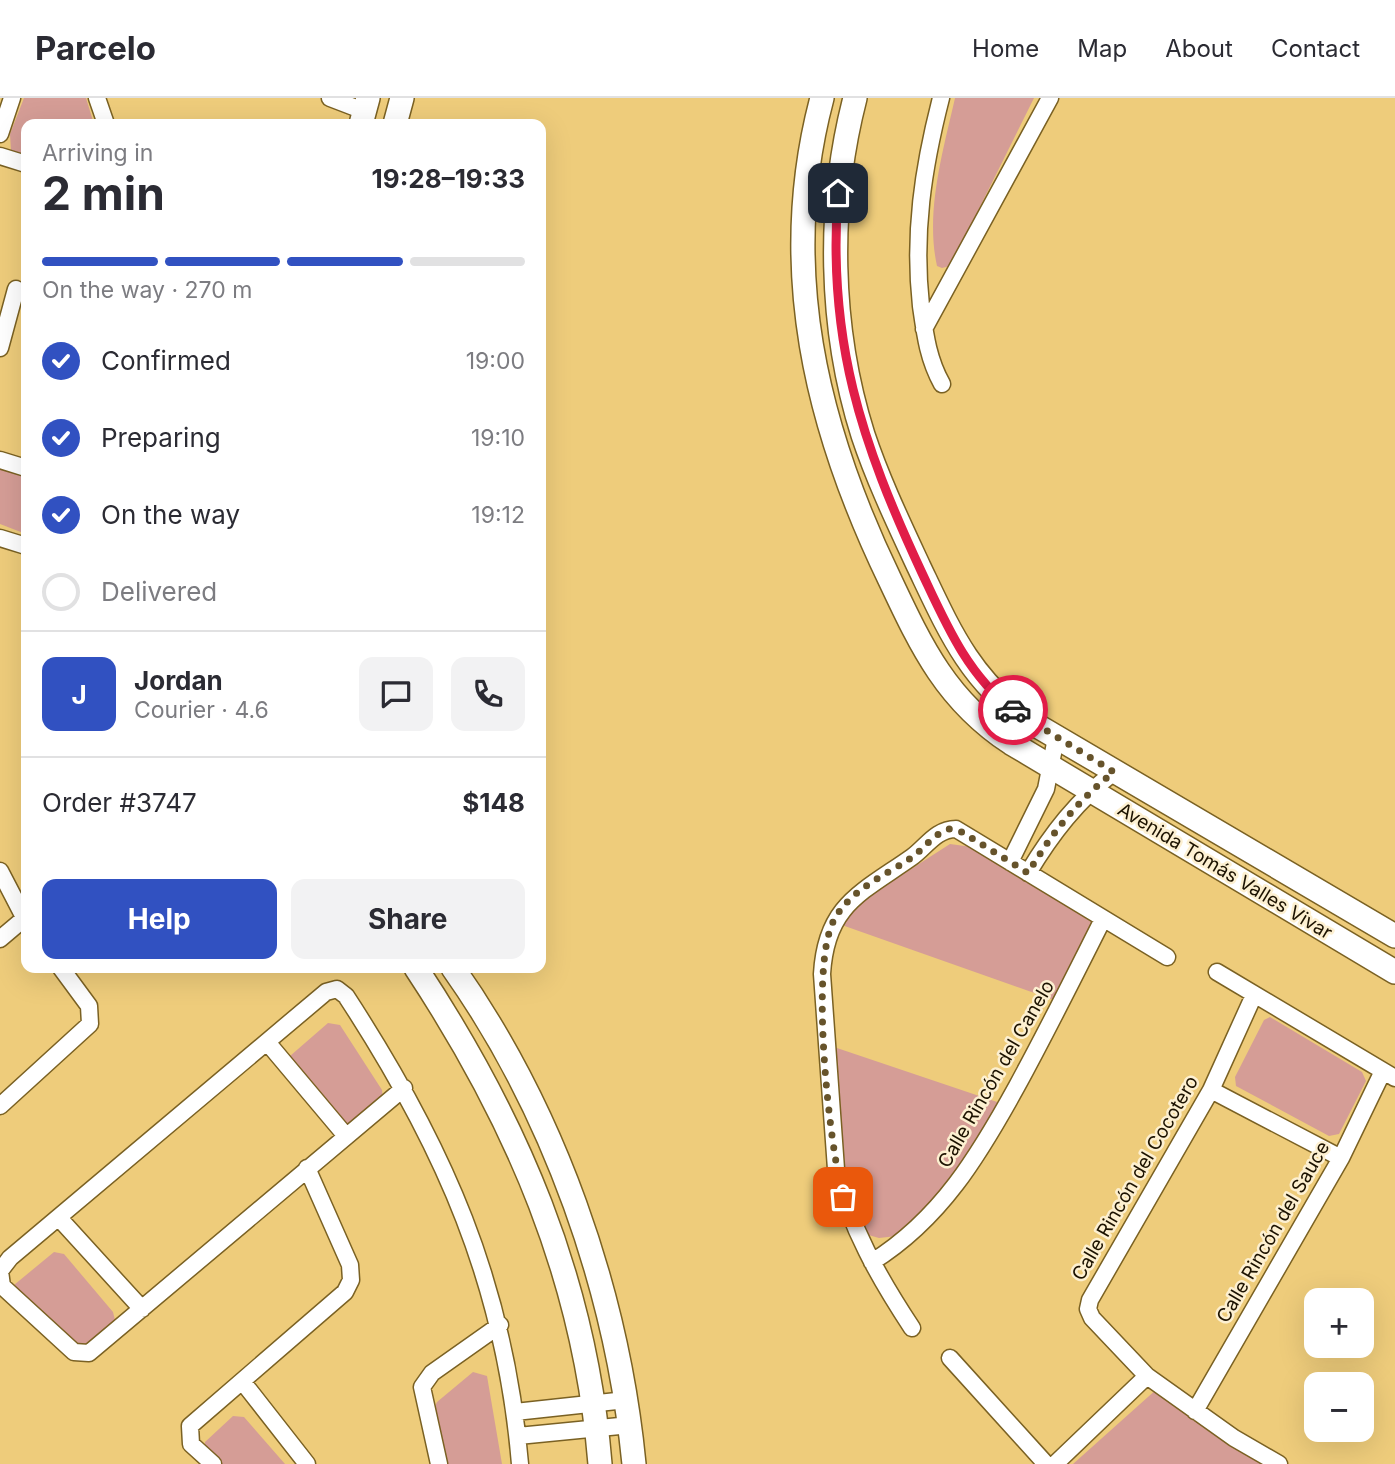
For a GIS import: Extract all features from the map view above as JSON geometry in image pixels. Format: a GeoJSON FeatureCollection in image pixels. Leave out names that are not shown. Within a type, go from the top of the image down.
{"type":"FeatureCollection","features":[{"type":"Feature","properties":{"kind":"main road"},"geometry":{"type":"LineString","coordinates":[[396,119],[402,98]]}},
{"type":"Feature","properties":{"kind":"main road","name":"Avenida Tomás Valles Vivar"},"geometry":{"type":"LineString","coordinates":[[822,98],[808,170],[804,263],[816,375],[838,460],[887,574],[942,678],[957,698],[990,730],[1395,972]]}},
{"type":"Feature","properties":{"kind":"main road","name":"Avenida Tomás Valles Vivar"},"geometry":{"type":"LineString","coordinates":[[855,98],[840,176],[836,257],[846,362],[863,434],[898,521],[961,653],[994,694],[1056,738],[1395,936]]}},
{"type":"Feature","properties":{"kind":"main road"},"geometry":{"type":"LineString","coordinates":[[419,973],[452,1023],[503,1113],[541,1202],[574,1307],[597,1428],[600,1464]]}},
{"type":"Feature","properties":{"kind":"main road"},"geometry":{"type":"LineString","coordinates":[[457,973],[479,1005],[523,1084],[575,1207],[603,1301],[626,1400],[634,1464]]}},
{"type":"Feature","properties":{"kind":"street"},"geometry":{"type":"LineString","coordinates":[[0,134],[12,98]]}},
{"type":"Feature","properties":{"kind":"street"},"geometry":{"type":"LineString","coordinates":[[97,98],[104,119]]}},
{"type":"Feature","properties":{"kind":"street"},"geometry":{"type":"LineString","coordinates":[[330,98],[364,111]]}},
{"type":"Feature","properties":{"kind":"street"},"geometry":{"type":"LineString","coordinates":[[941,98],[924,169],[916,264],[931,365],[942,384]]}},
{"type":"Feature","properties":{"kind":"street"},"geometry":{"type":"LineString","coordinates":[[924,330],[1050,98]]}},
{"type":"Feature","properties":{"kind":"street"},"geometry":{"type":"LineString","coordinates":[[0,156],[21,162]]}},
{"type":"Feature","properties":{"kind":"street"},"geometry":{"type":"LineString","coordinates":[[0,285],[21,291],[0,348]]}},
{"type":"Feature","properties":{"kind":"street"},"geometry":{"type":"LineString","coordinates":[[0,460],[21,466]]}},
{"type":"Feature","properties":{"kind":"street"},"geometry":{"type":"LineString","coordinates":[[0,538],[21,544]]}},
{"type":"Feature","properties":{"kind":"street"},"geometry":{"type":"LineString","coordinates":[[1010,862],[1038,810],[1051,768],[1056,738]]}},
{"type":"Feature","properties":{"kind":"street"},"geometry":{"type":"LineString","coordinates":[[1028,873],[1062,821],[1090,791],[1114,772]]}},
{"type":"Feature","properties":{"kind":"street"},"geometry":{"type":"LineString","coordinates":[[1038,810],[1062,821]]}},
{"type":"Feature","properties":{"kind":"street"},"geometry":{"type":"LineString","coordinates":[[912,1328],[872,1262],[849,1214],[836,1169],[823,1013],[823,955],[834,920],[844,906],[864,888],[949,829],[962,832],[1167,957]]}},
{"type":"Feature","properties":{"kind":"street"},"geometry":{"type":"LineString","coordinates":[[0,871],[21,910]]}},
{"type":"Feature","properties":{"kind":"street","name":"Calle Rincón del Canelo"},"geometry":{"type":"LineString","coordinates":[[872,1262],[926,1219],[975,1161],[1051,1025],[1103,919]]}},
{"type":"Feature","properties":{"kind":"street"},"geometry":{"type":"LineString","coordinates":[[0,939],[21,923]]}},
{"type":"Feature","properties":{"kind":"street"},"geometry":{"type":"LineString","coordinates":[[1217,972],[1389,1075]]}},
{"type":"Feature","properties":{"kind":"street"},"geometry":{"type":"LineString","coordinates":[[3,1100],[90,1024],[89,1006],[65,973]]}},
{"type":"Feature","properties":{"kind":"street"},"geometry":{"type":"LineString","coordinates":[[404,1088],[89,1353],[79,1354],[7,1292],[0,1279],[4,1264],[326,992],[337,989],[346,996],[404,1088],[451,1182],[488,1280],[500,1325],[515,1412],[520,1464]]}},
{"type":"Feature","properties":{"kind":"street","name":"Calle Rincón del Cocotero"},"geometry":{"type":"LineString","coordinates":[[1254,995],[1211,1090],[1088,1304],[1092,1318],[1147,1376],[1195,1411],[1279,1464]]}},
{"type":"Feature","properties":{"kind":"street"},"geometry":{"type":"LineString","coordinates":[[267,1042],[346,1136]]}},
{"type":"Feature","properties":{"kind":"street","name":"Calle Rincón del Sauce"},"geometry":{"type":"LineString","coordinates":[[1195,1411],[1389,1075]]}},
{"type":"Feature","properties":{"kind":"street"},"geometry":{"type":"LineString","coordinates":[[1211,1090],[1341,1158]]}},
{"type":"Feature","properties":{"kind":"street"},"geometry":{"type":"LineString","coordinates":[[213,1464],[191,1444],[190,1426],[345,1292],[351,1280],[350,1265],[307,1168]]}},
{"type":"Feature","properties":{"kind":"street"},"geometry":{"type":"LineString","coordinates":[[59,1218],[142,1308]]}},
{"type":"Feature","properties":{"kind":"street"},"geometry":{"type":"LineString","coordinates":[[439,1464],[422,1387],[432,1373],[500,1325]]}},
{"type":"Feature","properties":{"kind":"street"},"geometry":{"type":"LineString","coordinates":[[950,1359],[1046,1464]]}},
{"type":"Feature","properties":{"kind":"street"},"geometry":{"type":"LineString","coordinates":[[1055,1464],[1147,1376]]}},
{"type":"Feature","properties":{"kind":"street"},"geometry":{"type":"LineString","coordinates":[[242,1381],[307,1464]]}},
{"type":"Feature","properties":{"kind":"street"},"geometry":{"type":"LineString","coordinates":[[515,1412],[626,1400]]}},
{"type":"Feature","properties":{"kind":"street"},"geometry":{"type":"LineString","coordinates":[[518,1436],[630,1425]]}},
{"type":"Feature","properties":{"kind":"shaded area"},"geometry":{"type":"Polygon","coordinates":[[[24,98],[86,98],[92,119],[21,119],[21,154],[11,151],[10,134],[24,98]]]}},
{"type":"Feature","properties":{"kind":"shaded area"},"geometry":{"type":"Polygon","coordinates":[[[955,98],[1034,98],[956,255],[950,266],[942,268],[937,266],[934,245],[934,203],[955,98]]]}},
{"type":"Feature","properties":{"kind":"shaded area"},"geometry":{"type":"Polygon","coordinates":[[[0,469],[21,475],[21,532],[0,524],[0,469]]]}},
{"type":"Feature","properties":{"kind":"shaded area"},"geometry":{"type":"Polygon","coordinates":[[[950,844],[972,847],[1091,918],[1091,933],[1057,1001],[839,924],[855,905],[950,844]]]}},
{"type":"Feature","properties":{"kind":"shaded area"},"geometry":{"type":"Polygon","coordinates":[[[1270,1017],[1362,1072],[1366,1081],[1339,1134],[1329,1136],[1236,1086],[1235,1077],[1264,1020],[1270,1017]]]}},
{"type":"Feature","properties":{"kind":"shaded area"},"geometry":{"type":"Polygon","coordinates":[[[328,1023],[340,1025],[382,1090],[383,1100],[353,1127],[341,1127],[291,1068],[290,1056],[328,1023]]]}},
{"type":"Feature","properties":{"kind":"shaded area"},"geometry":{"type":"Polygon","coordinates":[[[831,1046],[1003,1104],[942,1194],[897,1236],[879,1238],[865,1234],[844,1187],[831,1046]]]}},
{"type":"Feature","properties":{"kind":"shaded area"},"geometry":{"type":"Polygon","coordinates":[[[54,1252],[64,1254],[113,1312],[116,1324],[87,1346],[76,1348],[12,1292],[14,1285],[54,1252]]]}},
{"type":"Feature","properties":{"kind":"shaded area"},"geometry":{"type":"Polygon","coordinates":[[[473,1372],[487,1376],[502,1464],[447,1464],[433,1411],[437,1402],[473,1372]]]}},
{"type":"Feature","properties":{"kind":"shaded area"},"geometry":{"type":"Polygon","coordinates":[[[1158,1388],[1274,1464],[1073,1464],[1158,1388]]]}},
{"type":"Feature","properties":{"kind":"shaded area"},"geometry":{"type":"Polygon","coordinates":[[[233,1416],[244,1417],[285,1464],[218,1464],[205,1453],[205,1442],[233,1416]]]}},
{"type":"Feature","properties":{"kind":"way so far"},"geometry":{"type":"LineString","coordinates":[[843,1197],[836,1169],[823,1013],[823,955],[834,920],[844,906],[864,888],[914,856],[938,834],[949,829],[962,832],[1028,873],[1050,837],[1075,805],[1114,772],[1013,710]]}},
{"type":"Feature","properties":{"kind":"route"},"geometry":{"type":"LineString","coordinates":[[838,193],[837,282],[846,362],[869,452],[898,521],[961,653],[982,681],[1013,710]]}}]}
